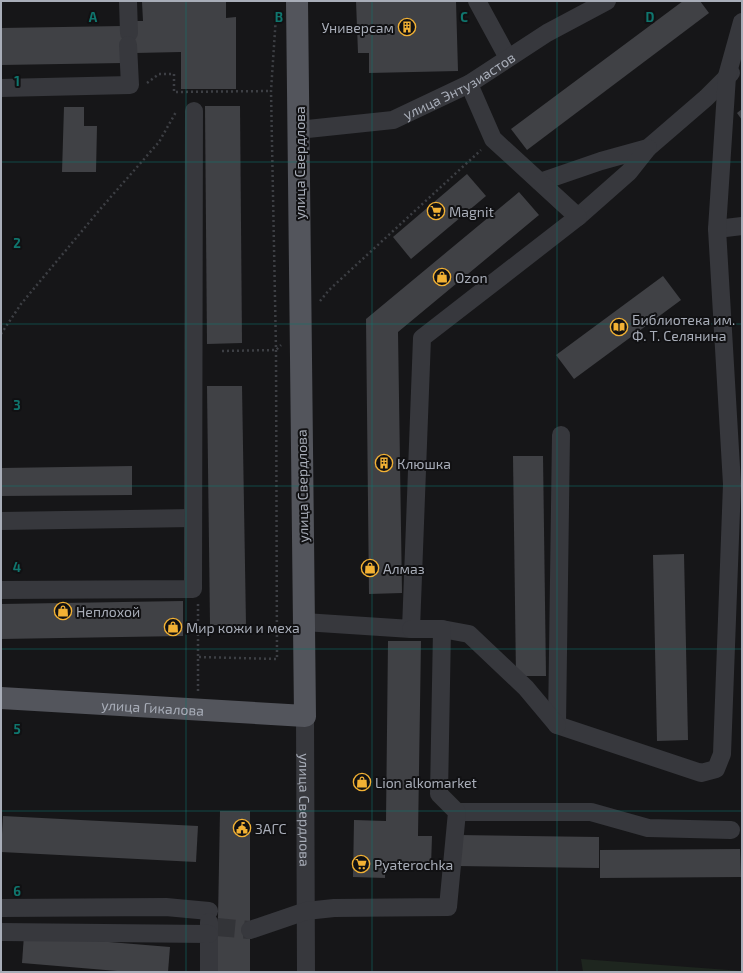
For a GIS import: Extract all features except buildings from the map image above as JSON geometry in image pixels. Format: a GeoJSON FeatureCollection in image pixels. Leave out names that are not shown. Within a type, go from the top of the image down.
{"type":"FeatureCollection","features":[{"type":"Feature","properties":{"kind":"main road","name":"улица Свердлова"},"geometry":{"type":"LineString","coordinates":[[297,1],[305,716]]}},
{"type":"Feature","properties":{"kind":"main road","name":"улица Гикалова"},"geometry":{"type":"LineString","coordinates":[[1,698],[305,716]]}},
{"type":"Feature","properties":{"kind":"street"},"geometry":{"type":"LineString","coordinates":[[1,88],[130,85],[128,1]]}},
{"type":"Feature","properties":{"kind":"street"},"geometry":{"type":"LineString","coordinates":[[477,1],[508,58]]}},
{"type":"Feature","properties":{"kind":"street","name":"улица Энтузиастов"},"geometry":{"type":"LineString","coordinates":[[298,130],[392,120],[469,84],[547,33],[607,1]]}},
{"type":"Feature","properties":{"kind":"street"},"geometry":{"type":"LineString","coordinates":[[304,622],[411,629],[442,629],[469,634],[526,688],[557,726],[701,773],[716,769],[722,754],[737,483],[717,229],[742,22]]}},
{"type":"Feature","properties":{"kind":"street"},"geometry":{"type":"LineString","coordinates":[[411,629],[422,338],[578,217],[629,172],[648,148],[735,71]]}},
{"type":"Feature","properties":{"kind":"street"},"geometry":{"type":"LineString","coordinates":[[469,84],[493,138],[578,217]]}},
{"type":"Feature","properties":{"kind":"street"},"geometry":{"type":"LineString","coordinates":[[1,590],[193,589],[185,107]]}},
{"type":"Feature","properties":{"kind":"street"},"geometry":{"type":"LineString","coordinates":[[540,182],[601,161],[648,148]]}},
{"type":"Feature","properties":{"kind":"street"},"geometry":{"type":"LineString","coordinates":[[717,229],[742,226]]}},
{"type":"Feature","properties":{"kind":"street"},"geometry":{"type":"LineString","coordinates":[[557,726],[561,435]]}},
{"type":"Feature","properties":{"kind":"street"},"geometry":{"type":"LineString","coordinates":[[1,521],[193,518]]}},
{"type":"Feature","properties":{"kind":"street"},"geometry":{"type":"LineString","coordinates":[[442,629],[439,794],[456,812],[591,812],[648,828],[731,830]]}},
{"type":"Feature","properties":{"kind":"street","name":"улица Свердлова"},"geometry":{"type":"LineString","coordinates":[[305,716],[306,972]]}},
{"type":"Feature","properties":{"kind":"street"},"geometry":{"type":"LineString","coordinates":[[250,930],[306,911],[334,908],[448,907],[456,812]]}},
{"type":"Feature","properties":{"kind":"street"},"geometry":{"type":"LineString","coordinates":[[1,908],[166,907],[212,924]]}},
{"type":"Feature","properties":{"kind":"street"},"geometry":{"type":"LineString","coordinates":[[1,932],[212,924]]}},
{"type":"Feature","properties":{"kind":"street"},"geometry":{"type":"LineString","coordinates":[[209,972],[212,924]]}},
{"type":"Feature","properties":{"kind":"path"},"geometry":{"type":"LineString","coordinates":[[199,657],[277,659],[276,350],[272,91],[277,8]]}},
{"type":"Feature","properties":{"kind":"path"},"geometry":{"type":"LineString","coordinates":[[159,74],[174,74],[174,92],[272,91]]}},
{"type":"Feature","properties":{"kind":"path"},"geometry":{"type":"LineString","coordinates":[[1,334],[22,304],[102,207],[159,142],[185,107],[188,92]]}},
{"type":"Feature","properties":{"kind":"path"},"geometry":{"type":"LineString","coordinates":[[319,302],[335,285],[493,138]]}},
{"type":"Feature","properties":{"kind":"path"},"geometry":{"type":"LineString","coordinates":[[222,351],[276,350],[300,325]]}},
{"type":"Feature","properties":{"kind":"path"},"geometry":{"type":"LineString","coordinates":[[198,598],[198,691]]}},
{"type":"Feature","properties":{"kind":"shaded area"},"geometry":{"type":"Polygon","coordinates":[[[581,959],[742,971],[742,972],[583,972],[581,959]]]}},
{"type":"Feature","properties":{"kind":"tunnel"},"geometry":{"type":"LineString","coordinates":[[217,927],[250,930]]}},
{"type":"Feature","properties":{"kind":"place","name":"Универсам"},"geometry":{"type":"Point","coordinates":[407,27]}},
{"type":"Feature","properties":{"kind":"place","name":"Magnit"},"geometry":{"type":"Point","coordinates":[436,211]}},
{"type":"Feature","properties":{"kind":"place","name":"Ozon"},"geometry":{"type":"Point","coordinates":[442,277]}},
{"type":"Feature","properties":{"kind":"place","name":"Библиотека им. Ф. Т. Селянина"},"geometry":{"type":"Point","coordinates":[619,327]}},
{"type":"Feature","properties":{"kind":"place","name":"Клюшка"},"geometry":{"type":"Point","coordinates":[384,463]}},
{"type":"Feature","properties":{"kind":"place","name":"Алмаз"},"geometry":{"type":"Point","coordinates":[370,568]}},
{"type":"Feature","properties":{"kind":"place","name":"Неплохой"},"geometry":{"type":"Point","coordinates":[63,611]}},
{"type":"Feature","properties":{"kind":"place","name":"Мир кожи и меха"},"geometry":{"type":"Point","coordinates":[173,627]}},
{"type":"Feature","properties":{"kind":"place","name":"Lion alkomarket"},"geometry":{"type":"Point","coordinates":[362,782]}},
{"type":"Feature","properties":{"kind":"place","name":"ЗАГС"},"geometry":{"type":"Point","coordinates":[242,828]}},
{"type":"Feature","properties":{"kind":"place","name":"Pyaterochka"},"geometry":{"type":"Point","coordinates":[361,864]}}]}
